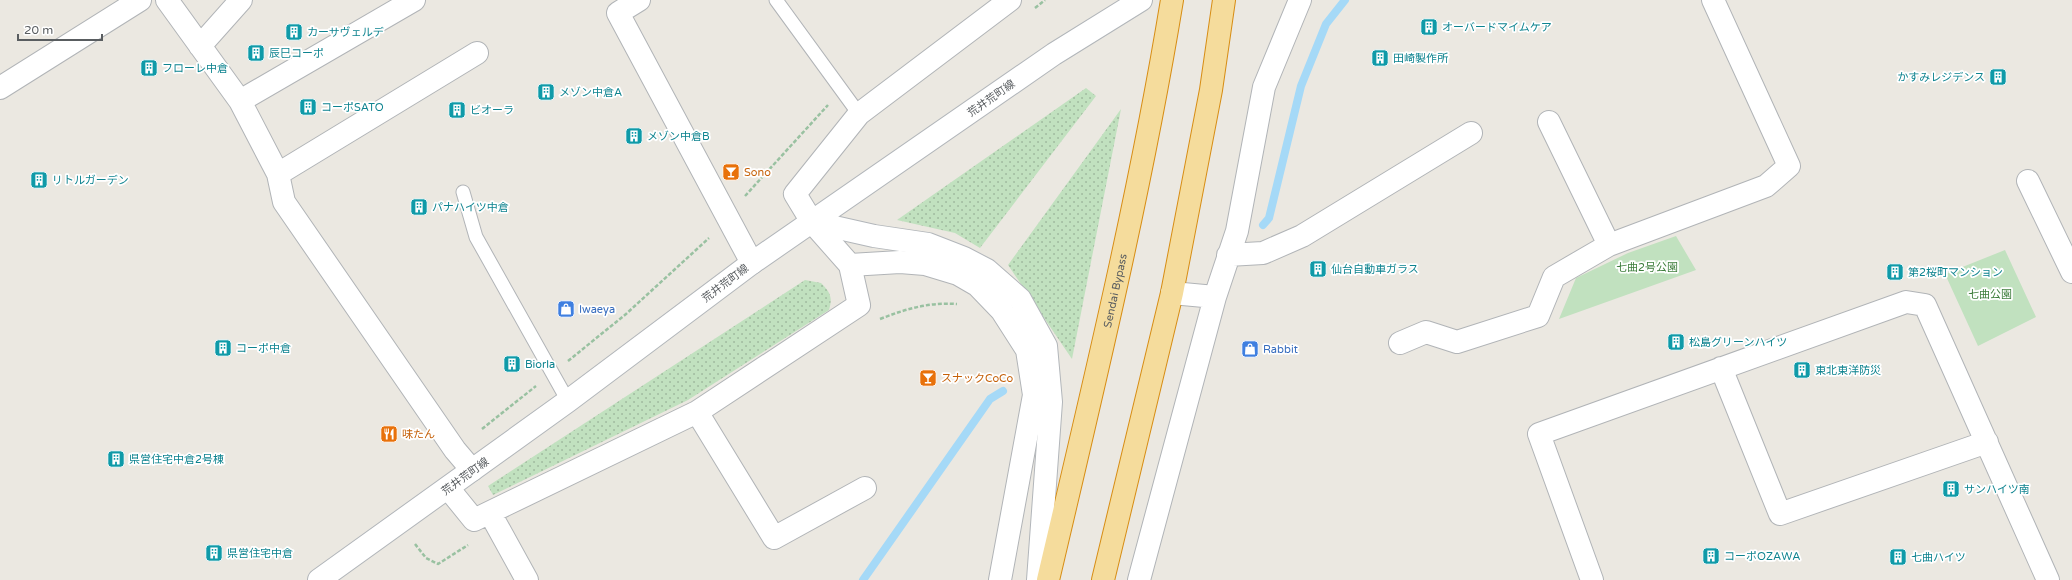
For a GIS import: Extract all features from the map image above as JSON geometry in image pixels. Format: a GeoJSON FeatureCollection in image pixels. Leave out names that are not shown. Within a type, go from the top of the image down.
{"type":"FeatureCollection","features":[{"type":"Feature","properties":{"kind":"highway","name":"Sendai Bypass"},"geometry":{"type":"LineString","coordinates":[[1048,580],[1103,345],[1156,94],[1172,0]]}},
{"type":"Feature","properties":{"kind":"highway"},"geometry":{"type":"LineString","coordinates":[[1103,580],[1172,293],[1211,90],[1224,0]]}},
{"type":"Feature","properties":{"kind":"street"},"geometry":{"type":"LineString","coordinates":[[0,88],[140,0]]}},
{"type":"Feature","properties":{"kind":"street"},"geometry":{"type":"LineString","coordinates":[[167,0],[240,101],[278,174],[284,202],[455,450],[472,470]]}},
{"type":"Feature","properties":{"kind":"street"},"geometry":{"type":"LineString","coordinates":[[200,46],[241,0]]}},
{"type":"Feature","properties":{"kind":"street"},"geometry":{"type":"LineString","coordinates":[[240,101],[414,0]]}},
{"type":"Feature","properties":{"kind":"street"},"geometry":{"type":"LineString","coordinates":[[639,0],[618,13],[752,263]]}},
{"type":"Feature","properties":{"kind":"street"},"geometry":{"type":"LineString","coordinates":[[448,488],[474,520],[490,513],[697,412],[859,305],[850,265],[812,222],[795,194],[859,114],[1010,0]]}},
{"type":"Feature","properties":{"kind":"street","name":"荒井荒町線"},"geometry":{"type":"LineString","coordinates":[[319,580],[568,401],[752,263],[1054,54],[1141,0]]}},
{"type":"Feature","properties":{"kind":"street"},"geometry":{"type":"LineString","coordinates":[[1139,580],[1215,297],[1228,255],[1238,231],[1264,87],[1300,0]]}},
{"type":"Feature","properties":{"kind":"street"},"geometry":{"type":"LineString","coordinates":[[1400,343],[1426,332],[1457,342],[1538,316],[1554,277],[1609,245],[1766,186],[1789,166],[1713,0]]}},
{"type":"Feature","properties":{"kind":"street"},"geometry":{"type":"LineString","coordinates":[[278,174],[478,53]]}},
{"type":"Feature","properties":{"kind":"street"},"geometry":{"type":"LineString","coordinates":[[1549,122],[1609,245]]}},
{"type":"Feature","properties":{"kind":"street"},"geometry":{"type":"LineString","coordinates":[[1228,255],[1263,253],[1302,236],[1471,133]]}},
{"type":"Feature","properties":{"kind":"street"},"geometry":{"type":"LineString","coordinates":[[2028,181],[2069,258]]}},
{"type":"Feature","properties":{"kind":"street"},"geometry":{"type":"LineString","coordinates":[[812,222],[874,236],[928,244],[964,258],[987,270],[1020,299],[1046,346],[1051,402],[1038,580]]}},
{"type":"Feature","properties":{"kind":"street"},"geometry":{"type":"LineString","coordinates":[[850,265],[900,262],[925,264],[958,274],[977,285],[1002,311],[1027,350],[1034,395],[1000,580]]}},
{"type":"Feature","properties":{"kind":"street"},"geometry":{"type":"LineString","coordinates":[[1172,293],[1215,297]]}},
{"type":"Feature","properties":{"kind":"street"},"geometry":{"type":"LineString","coordinates":[[1592,580],[1540,434],[1906,302],[1925,305],[2048,580]]}},
{"type":"Feature","properties":{"kind":"street"},"geometry":{"type":"LineString","coordinates":[[1721,368],[1780,514],[1986,442]]}},
{"type":"Feature","properties":{"kind":"street"},"geometry":{"type":"LineString","coordinates":[[697,412],[774,538],[865,488]]}},
{"type":"Feature","properties":{"kind":"street"},"geometry":{"type":"LineString","coordinates":[[490,513],[527,580]]}},
{"type":"Feature","properties":{"kind":"lane"},"geometry":{"type":"LineString","coordinates":[[776,0],[859,114]]}},
{"type":"Feature","properties":{"kind":"lane"},"geometry":{"type":"LineString","coordinates":[[463,192],[476,237],[568,401]]}},
{"type":"Feature","properties":{"kind":"path"},"geometry":{"type":"LineString","coordinates":[[743,200],[827,106]]}},
{"type":"Feature","properties":{"kind":"green space"},"geometry":{"type":"Polygon","coordinates":[[[1086,88],[1096,96],[980,248],[955,233],[897,220],[1086,88]]]}},
{"type":"Feature","properties":{"kind":"green space"},"geometry":{"type":"Polygon","coordinates":[[[1121,109],[1072,359],[1008,265],[1121,109]]]}},
{"type":"Feature","properties":{"kind":"green space","name":"七曲2号公園"},"geometry":{"type":"Polygon","coordinates":[[[1676,236],[1696,270],[1559,319],[1576,278],[1628,253],[1676,236]]]}},
{"type":"Feature","properties":{"kind":"green space","name":"七曲公園"},"geometry":{"type":"Polygon","coordinates":[[[2005,250],[2036,317],[1978,346],[1945,274],[2005,250]]]}},
{"type":"Feature","properties":{"kind":"green space"},"geometry":{"type":"Polygon","coordinates":[[[805,280],[821,283],[827,289],[831,298],[829,310],[688,400],[493,495],[488,486],[805,280]]]}},
{"type":"Feature","properties":{"kind":"waterway"},"geometry":{"type":"LineString","coordinates":[[1263,225],[1269,218],[1301,86],[1326,24],[1345,0]]}},
{"type":"Feature","properties":{"kind":"waterway"},"geometry":{"type":"LineString","coordinates":[[863,580],[990,399],[1003,391]]}},
{"type":"Feature","properties":{"kind":"place","name":"オーバードマイムケア"},"geometry":{"type":"Point","coordinates":[1429,27]}},
{"type":"Feature","properties":{"kind":"place","name":"カーサヴェルデ"},"geometry":{"type":"Point","coordinates":[294,32]}},
{"type":"Feature","properties":{"kind":"place","name":"辰巳コーポ"},"geometry":{"type":"Point","coordinates":[256,53]}},
{"type":"Feature","properties":{"kind":"place","name":"田崎製作所"},"geometry":{"type":"Point","coordinates":[1380,58]}},
{"type":"Feature","properties":{"kind":"place","name":"フローレ中倉"},"geometry":{"type":"Point","coordinates":[149,68]}},
{"type":"Feature","properties":{"kind":"place","name":"かすみレジデンス"},"geometry":{"type":"Point","coordinates":[1998,77]}},
{"type":"Feature","properties":{"kind":"place","name":"メゾン中倉A"},"geometry":{"type":"Point","coordinates":[546,92]}},
{"type":"Feature","properties":{"kind":"place","name":"コーポSATO"},"geometry":{"type":"Point","coordinates":[308,107]}},
{"type":"Feature","properties":{"kind":"place","name":"ビオーラ"},"geometry":{"type":"Point","coordinates":[457,110]}},
{"type":"Feature","properties":{"kind":"place","name":"メゾン中倉B"},"geometry":{"type":"Point","coordinates":[634,136]}},
{"type":"Feature","properties":{"kind":"place","name":"Sono"},"geometry":{"type":"Point","coordinates":[731,172]}},
{"type":"Feature","properties":{"kind":"place","name":"リトルガーデン"},"geometry":{"type":"Point","coordinates":[39,180]}},
{"type":"Feature","properties":{"kind":"place","name":"パナハイツ中倉"},"geometry":{"type":"Point","coordinates":[419,207]}},
{"type":"Feature","properties":{"kind":"place","name":"仙台自動車ガラス"},"geometry":{"type":"Point","coordinates":[1318,269]}},
{"type":"Feature","properties":{"kind":"place","name":"第2桜町マンション"},"geometry":{"type":"Point","coordinates":[1895,272]}},
{"type":"Feature","properties":{"kind":"place","name":"Iwaeya"},"geometry":{"type":"Point","coordinates":[566,309]}},
{"type":"Feature","properties":{"kind":"place","name":"松島グリーンハイツ"},"geometry":{"type":"Point","coordinates":[1676,342]}},
{"type":"Feature","properties":{"kind":"place","name":"コーポ中倉"},"geometry":{"type":"Point","coordinates":[223,348]}},
{"type":"Feature","properties":{"kind":"place","name":"Rabbit"},"geometry":{"type":"Point","coordinates":[1250,349]}},
{"type":"Feature","properties":{"kind":"place","name":"Biorla"},"geometry":{"type":"Point","coordinates":[512,364]}},
{"type":"Feature","properties":{"kind":"place","name":"東北東洋防災"},"geometry":{"type":"Point","coordinates":[1802,370]}},
{"type":"Feature","properties":{"kind":"place","name":"スナックCoCo"},"geometry":{"type":"Point","coordinates":[928,378]}},
{"type":"Feature","properties":{"kind":"place","name":"味たん"},"geometry":{"type":"Point","coordinates":[389,434]}},
{"type":"Feature","properties":{"kind":"place","name":"県営住宅中倉2号棟"},"geometry":{"type":"Point","coordinates":[116,459]}},
{"type":"Feature","properties":{"kind":"place","name":"サンハイツ南"},"geometry":{"type":"Point","coordinates":[1951,489]}},
{"type":"Feature","properties":{"kind":"place","name":"県営住宅中倉"},"geometry":{"type":"Point","coordinates":[214,553]}},
{"type":"Feature","properties":{"kind":"place","name":"コーポOZAWA"},"geometry":{"type":"Point","coordinates":[1711,556]}},
{"type":"Feature","properties":{"kind":"place","name":"七曲ハイツ"},"geometry":{"type":"Point","coordinates":[1898,557]}}]}
